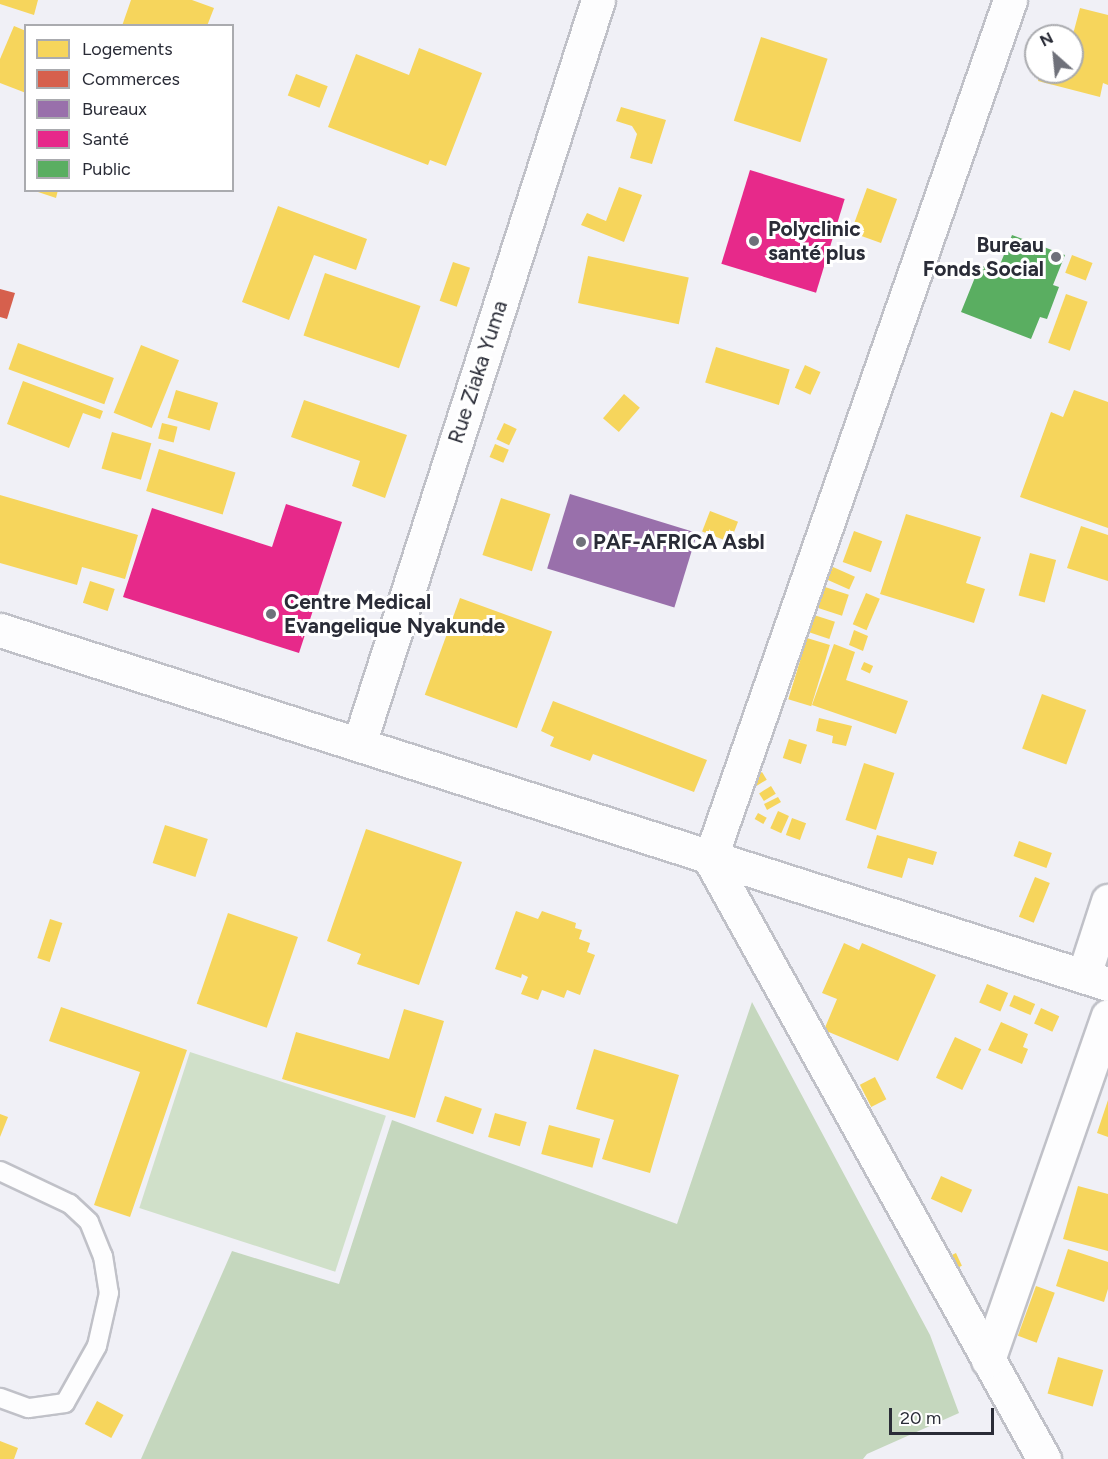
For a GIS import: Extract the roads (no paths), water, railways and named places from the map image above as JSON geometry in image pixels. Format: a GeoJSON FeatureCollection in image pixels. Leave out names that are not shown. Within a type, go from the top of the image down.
{"type":"FeatureCollection","features":[{"type":"Feature","properties":{"kind":"street","name":"Rue Ziaka Yuma"},"geometry":{"type":"LineString","coordinates":[[359,744],[598,0]]}},
{"type":"Feature","properties":{"kind":"street"},"geometry":{"type":"LineString","coordinates":[[1010,0],[710,859],[1044,1459]]}},
{"type":"Feature","properties":{"kind":"street"},"geometry":{"type":"LineString","coordinates":[[0,630],[710,859],[1096,980],[1108,901]]}},
{"type":"Feature","properties":{"kind":"street"},"geometry":{"type":"LineString","coordinates":[[988,1360],[1108,1016]]}},
{"type":"Feature","properties":{"kind":"lane"},"geometry":{"type":"LineString","coordinates":[[0,1171],[70,1204],[89,1222],[103,1256],[109,1293],[97,1346],[64,1403],[28,1408],[0,1398]]}},
{"type":"Feature","properties":{"kind":"place","name":"Polyclinic santé plus"},"geometry":{"type":"Point","coordinates":[754,241]}},
{"type":"Feature","properties":{"kind":"place","name":"Bureau Fonds Social"},"geometry":{"type":"Point","coordinates":[1056,257]}},
{"type":"Feature","properties":{"kind":"place","name":"PAF-AFRICA Asbl"},"geometry":{"type":"Point","coordinates":[581,542]}},
{"type":"Feature","properties":{"kind":"place","name":"Centre Medical Evangelique Nyakunde"},"geometry":{"type":"Point","coordinates":[271,614]}}]}
